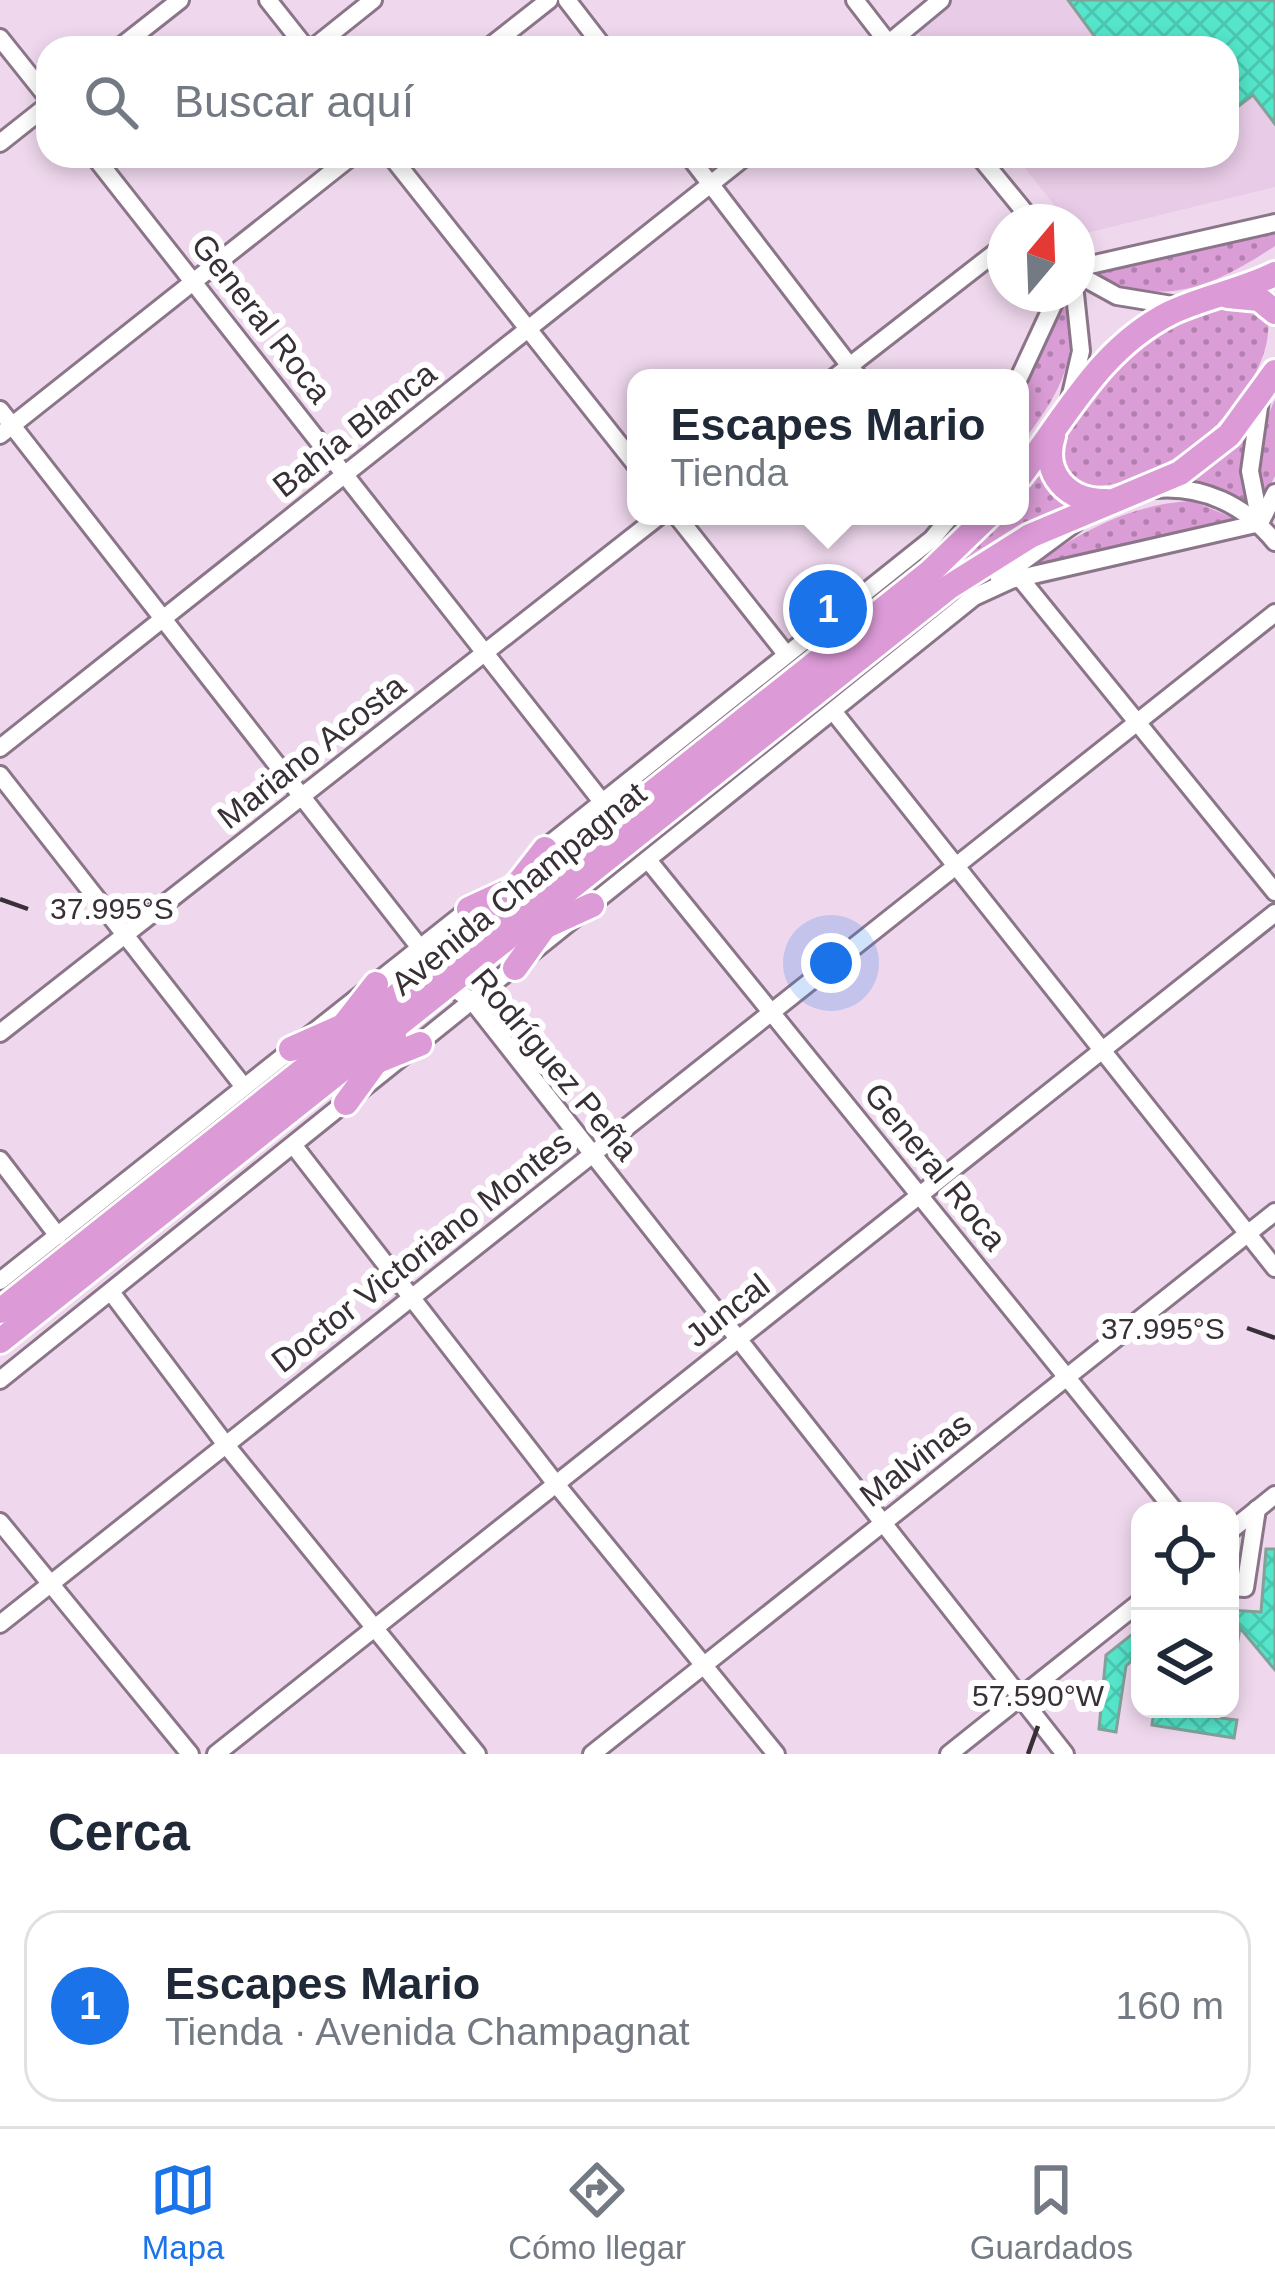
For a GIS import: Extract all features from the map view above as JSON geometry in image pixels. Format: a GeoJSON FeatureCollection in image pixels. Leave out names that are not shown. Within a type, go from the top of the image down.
{"type":"FeatureCollection","features":[{"type":"Feature","properties":{"kind":"highway"},"geometry":{"type":"LineString","coordinates":[[1029,464],[1092,375],[1127,342],[1275,270]]}},
{"type":"Feature","properties":{"kind":"highway"},"geometry":{"type":"LineString","coordinates":[[1201,302],[1250,296],[1275,311]]}},
{"type":"Feature","properties":{"kind":"highway","name":"Avenida Champagnat"},"geometry":{"type":"LineString","coordinates":[[560,866],[962,578],[1030,536],[1135,494],[1212,449],[1271,377]]}},
{"type":"Feature","properties":{"kind":"highway"},"geometry":{"type":"LineString","coordinates":[[1060,422],[1048,453],[1058,482],[1086,500],[1135,494]]}},
{"type":"Feature","properties":{"kind":"highway","name":"Avenida Champagnat"},"geometry":{"type":"LineString","coordinates":[[0,1341],[322,1070],[389,1003],[930,572],[979,525]]}},
{"type":"Feature","properties":{"kind":"highway"},"geometry":{"type":"LineString","coordinates":[[484,926],[516,886],[560,866]]}},
{"type":"Feature","properties":{"kind":"highway"},"geometry":{"type":"LineString","coordinates":[[515,968],[544,926],[560,866]]}},
{"type":"Feature","properties":{"kind":"highway"},"geometry":{"type":"LineString","coordinates":[[484,926],[544,926],[592,905]]}},
{"type":"Feature","properties":{"kind":"highway"},"geometry":{"type":"LineString","coordinates":[[291,1049],[389,1003]]}},
{"type":"Feature","properties":{"kind":"highway"},"geometry":{"type":"LineString","coordinates":[[346,1103],[379,1060],[389,1003]]}},
{"type":"Feature","properties":{"kind":"highway"},"geometry":{"type":"LineString","coordinates":[[322,1070],[343,1027]]}},
{"type":"Feature","properties":{"kind":"highway"},"geometry":{"type":"LineString","coordinates":[[322,1070],[379,1060],[420,1044]]}},
{"type":"Feature","properties":{"kind":"highway","name":"Avenida Champagnat"},"geometry":{"type":"LineString","coordinates":[[0,1312],[322,1070]]}},
{"type":"Feature","properties":{"kind":"street"},"geometry":{"type":"LineString","coordinates":[[134,36],[180,0]]}},
{"type":"Feature","properties":{"kind":"street"},"geometry":{"type":"LineString","coordinates":[[268,0],[299,36]]}},
{"type":"Feature","properties":{"kind":"street"},"geometry":{"type":"LineString","coordinates":[[325,36],[373,0]]}},
{"type":"Feature","properties":{"kind":"street"},"geometry":{"type":"LineString","coordinates":[[503,36],[549,0]]}},
{"type":"Feature","properties":{"kind":"street"},"geometry":{"type":"LineString","coordinates":[[567,0],[595,36]]}},
{"type":"Feature","properties":{"kind":"street"},"geometry":{"type":"LineString","coordinates":[[855,0],[880,36]]}},
{"type":"Feature","properties":{"kind":"street"},"geometry":{"type":"LineString","coordinates":[[900,36],[941,0]]}},
{"type":"Feature","properties":{"kind":"street"},"geometry":{"type":"LineString","coordinates":[[0,38],[36,85]]}},
{"type":"Feature","properties":{"kind":"street"},"geometry":{"type":"LineString","coordinates":[[0,142],[36,111]]}},
{"type":"Feature","properties":{"kind":"street","name":"General Roca"},"geometry":{"type":"LineString","coordinates":[[104,168],[603,803]]}},
{"type":"Feature","properties":{"kind":"street"},"geometry":{"type":"LineString","coordinates":[[6,430],[337,168]]}},
{"type":"Feature","properties":{"kind":"street"},"geometry":{"type":"LineString","coordinates":[[401,168],[627,454]]}},
{"type":"Feature","properties":{"kind":"street"},"geometry":{"type":"LineString","coordinates":[[697,168],[852,369]]}},
{"type":"Feature","properties":{"kind":"street","name":"Bahía Blanca"},"geometry":{"type":"LineString","coordinates":[[0,748],[731,168]]}},
{"type":"Feature","properties":{"kind":"street"},"geometry":{"type":"LineString","coordinates":[[989,168],[1018,204]]}},
{"type":"Feature","properties":{"kind":"street"},"geometry":{"type":"LineString","coordinates":[[1095,267],[1275,223]]}},
{"type":"Feature","properties":{"kind":"street"},"geometry":{"type":"LineString","coordinates":[[858,369],[987,260]]}},
{"type":"Feature","properties":{"kind":"street"},"geometry":{"type":"LineString","coordinates":[[1095,281],[1133,301],[1201,302]]}},
{"type":"Feature","properties":{"kind":"street"},"geometry":{"type":"LineString","coordinates":[[1023,369],[1050,312]]}},
{"type":"Feature","properties":{"kind":"street"},"geometry":{"type":"LineString","coordinates":[[1060,422],[1081,351],[1077,312]]}},
{"type":"Feature","properties":{"kind":"street"},"geometry":{"type":"LineString","coordinates":[[1260,523],[1250,459],[1271,377]]}},
{"type":"Feature","properties":{"kind":"street","name":"Rodríguez Peña"},"geometry":{"type":"LineString","coordinates":[[0,410],[6,430],[162,619],[435,966],[473,1002],[1065,1754]]}},
{"type":"Feature","properties":{"kind":"street"},"geometry":{"type":"LineString","coordinates":[[1029,459],[1041,449]]}},
{"type":"Feature","properties":{"kind":"street"},"geometry":{"type":"LineString","coordinates":[[1135,494],[1198,491],[1260,523],[1275,542]]}},
{"type":"Feature","properties":{"kind":"street"},"geometry":{"type":"LineString","coordinates":[[1260,523],[1275,493]]}},
{"type":"Feature","properties":{"kind":"street","name":"Avenida Champagnat"},"geometry":{"type":"LineString","coordinates":[[0,1380],[974,597],[1092,509]]}},
{"type":"Feature","properties":{"kind":"street","name":"Avenida Champagnat"},"geometry":{"type":"LineString","coordinates":[[974,597],[1021,578],[1260,523]]}},
{"type":"Feature","properties":{"kind":"street","name":"Mariano Acosta"},"geometry":{"type":"LineString","coordinates":[[0,1033],[648,525]]}},
{"type":"Feature","properties":{"kind":"street"},"geometry":{"type":"LineString","coordinates":[[683,525],[786,654]]}},
{"type":"Feature","properties":{"kind":"street","name":"Avenida Champagnat"},"geometry":{"type":"LineString","coordinates":[[932,539],[944,525]]}},
{"type":"Feature","properties":{"kind":"street","name":"Avenida Champagnat"},"geometry":{"type":"LineString","coordinates":[[484,926],[560,866],[603,803],[950,525]]}},
{"type":"Feature","properties":{"kind":"street"},"geometry":{"type":"LineString","coordinates":[[1021,578],[1275,892]]}},
{"type":"Feature","properties":{"kind":"street","name":"Doctor Victoriano Montes"},"geometry":{"type":"LineString","coordinates":[[0,1624],[1275,613]]}},
{"type":"Feature","properties":{"kind":"street"},"geometry":{"type":"LineString","coordinates":[[833,711],[1275,1268]]}},
{"type":"Feature","properties":{"kind":"street"},"geometry":{"type":"LineString","coordinates":[[0,775],[244,1087]]}},
{"type":"Feature","properties":{"kind":"street","name":"General Roca"},"geometry":{"type":"LineString","coordinates":[[648,860],[1168,1502]]}},
{"type":"Feature","properties":{"kind":"street","name":"Juncal"},"geometry":{"type":"LineString","coordinates":[[216,1754],[1275,914]]}},
{"type":"Feature","properties":{"kind":"street","name":"Avenida Champagnat"},"geometry":{"type":"LineString","coordinates":[[0,1281],[291,1049],[389,1003]]}},
{"type":"Feature","properties":{"kind":"street"},"geometry":{"type":"LineString","coordinates":[[294,1146],[556,1484],[776,1754]]}},
{"type":"Feature","properties":{"kind":"street"},"geometry":{"type":"LineString","coordinates":[[0,1160],[58,1236]]}},
{"type":"Feature","properties":{"kind":"street","name":"Malvinas"},"geometry":{"type":"LineString","coordinates":[[592,1754],[1275,1212]]}},
{"type":"Feature","properties":{"kind":"street"},"geometry":{"type":"LineString","coordinates":[[111,1292],[226,1444],[477,1754]]}},
{"type":"Feature","properties":{"kind":"street"},"geometry":{"type":"LineString","coordinates":[[1239,1524],[1275,1495]]}},
{"type":"Feature","properties":{"kind":"street"},"geometry":{"type":"LineString","coordinates":[[1239,1588],[1244,1588],[1257,1509]]}},
{"type":"Feature","properties":{"kind":"street"},"geometry":{"type":"LineString","coordinates":[[0,1522],[190,1754]]}},
{"type":"Feature","properties":{"kind":"street"},"geometry":{"type":"LineString","coordinates":[[949,1754],[1131,1609]]}},
{"type":"Feature","properties":{"kind":"shaded area"},"geometry":{"type":"Polygon","coordinates":[[[939,0],[1275,0],[1275,187],[1095,231],[1095,204],[1054,204],[1025,168],[1239,168],[1239,36],[921,36],[910,22],[939,0]]]}},
{"type":"Feature","properties":{"kind":"shaded area"},"geometry":{"type":"Polygon","coordinates":[[[1275,233],[1275,246],[1252,261],[1186,289],[1140,290],[1116,284],[1095,271],[1275,233]]]}},
{"type":"Feature","properties":{"kind":"shaded area"},"geometry":{"type":"Polygon","coordinates":[[[1251,306],[1268,321],[1265,350],[1251,381],[1202,438],[1137,478],[1103,485],[1073,483],[1062,465],[1068,433],[1081,403],[1102,377],[1156,334],[1188,319],[1251,306]]]}},
{"type":"Feature","properties":{"kind":"shaded area"},"geometry":{"type":"Polygon","coordinates":[[[1057,312],[1069,312],[1071,338],[1063,376],[1029,432],[1029,371],[1057,312]]]}},
{"type":"Feature","properties":{"kind":"shaded area"},"geometry":{"type":"Polygon","coordinates":[[[1275,400],[1275,476],[1263,500],[1260,449],[1275,400]]]}},
{"type":"Feature","properties":{"kind":"shaded area"},"geometry":{"type":"Polygon","coordinates":[[[1248,424],[1243,463],[1252,512],[1186,481],[1248,424]]]}},
{"type":"Feature","properties":{"kind":"shaded area"},"geometry":{"type":"Polygon","coordinates":[[[1037,466],[1054,493],[1071,507],[451,962],[993,525],[1029,525],[1029,478],[1037,466]]]}},
{"type":"Feature","properties":{"kind":"shaded area"},"geometry":{"type":"Polygon","coordinates":[[[1192,501],[1241,521],[1030,569],[1106,522],[1149,507],[1192,501]]]}},
{"type":"Feature","properties":{"kind":"building"},"geometry":{"type":"Polygon","coordinates":[[[1068,0],[1275,0],[1275,124],[1253,95],[1239,106],[1239,36],[1094,36],[1068,0]]]}},
{"type":"Feature","properties":{"kind":"building"},"geometry":{"type":"Polygon","coordinates":[[[1266,1549],[1275,1549],[1275,1670],[1240,1628],[1239,1634],[1239,1611],[1261,1612],[1266,1549]]]}},
{"type":"Feature","properties":{"kind":"building"},"geometry":{"type":"Polygon","coordinates":[[[1131,1635],[1131,1661],[1126,1666],[1116,1732],[1099,1729],[1106,1655],[1131,1635]]]}},
{"type":"Feature","properties":{"kind":"building"},"geometry":{"type":"Polygon","coordinates":[[[1153,1718],[1237,1720],[1234,1738],[1152,1725],[1153,1718]]]}},
{"type":"Feature","properties":{"kind":"place","name":"Escapes Mario"},"geometry":{"type":"Point","coordinates":[828,609]}}]}
